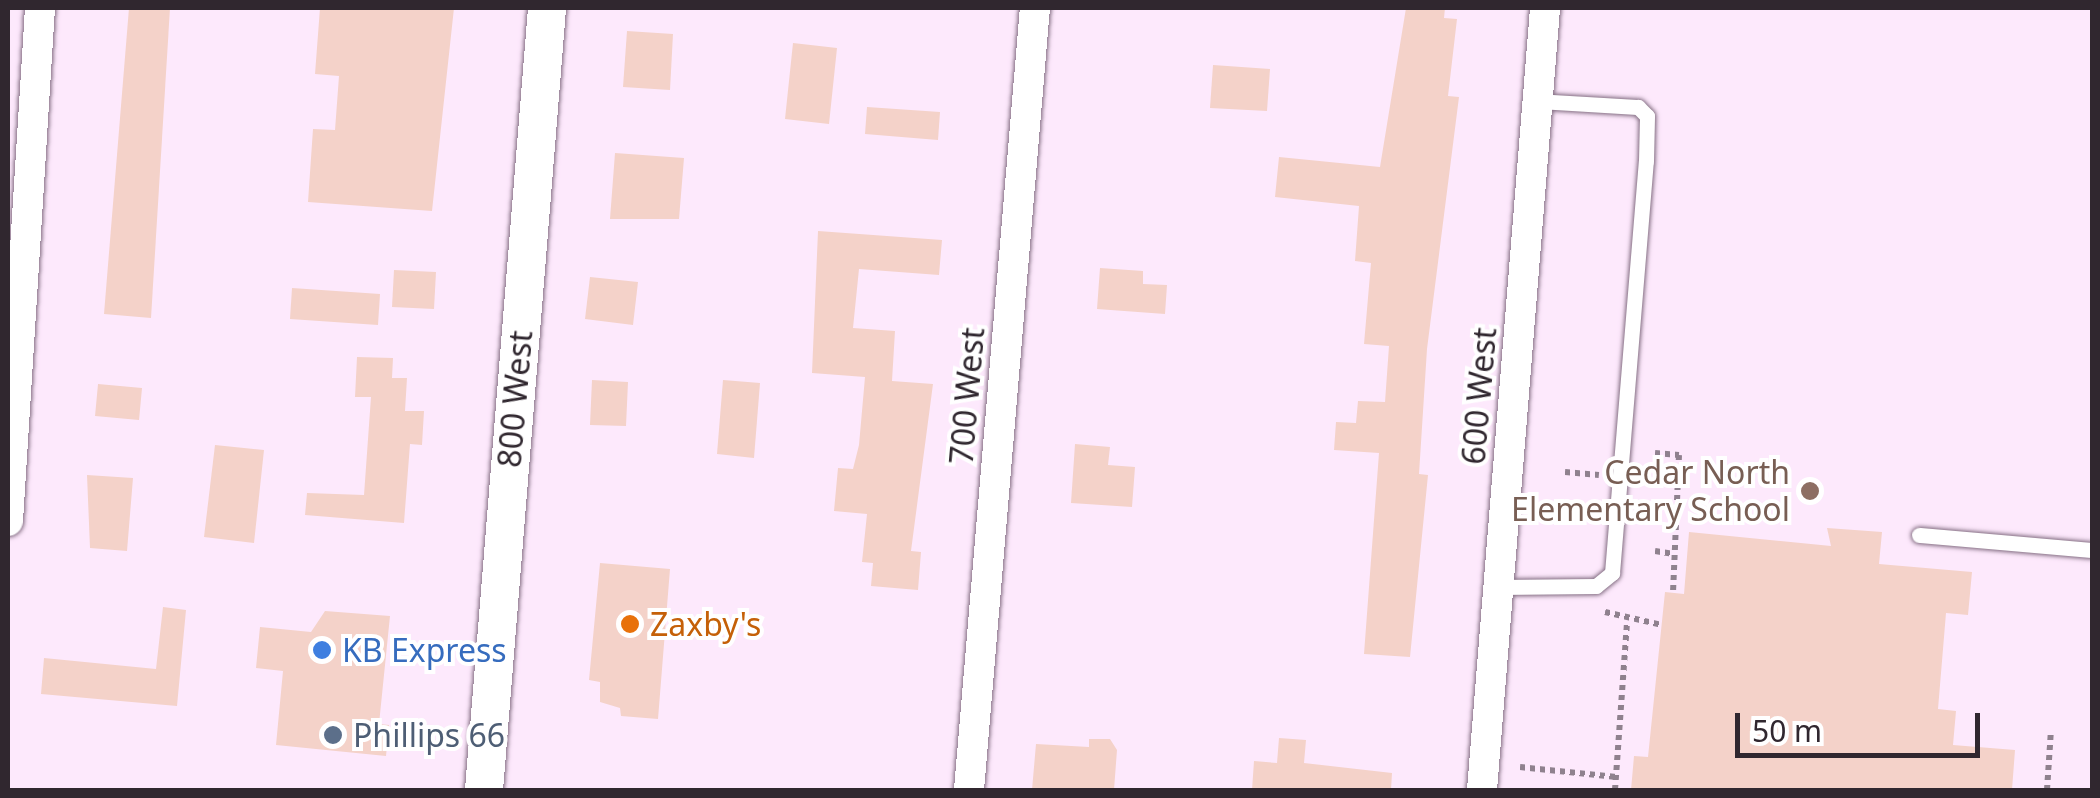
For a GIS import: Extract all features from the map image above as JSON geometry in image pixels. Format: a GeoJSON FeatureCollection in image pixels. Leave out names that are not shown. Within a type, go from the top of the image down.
{"type":"FeatureCollection","features":[{"type":"Feature","properties":{"kind":"street"},"geometry":{"type":"LineString","coordinates":[[8,521],[40,8]]}},
{"type":"Feature","properties":{"kind":"street","name":"800 West"},"geometry":{"type":"LineString","coordinates":[[484,790],[547,8]]}},
{"type":"Feature","properties":{"kind":"street","name":"700 West"},"geometry":{"type":"LineString","coordinates":[[969,790],[1035,8]]}},
{"type":"Feature","properties":{"kind":"street","name":"600 West"},"geometry":{"type":"LineString","coordinates":[[1482,790],[1546,8]]}},
{"type":"Feature","properties":{"kind":"lane"},"geometry":{"type":"LineString","coordinates":[[1498,587],[1596,586],[1612,573],[1647,116],[1638,107],[1538,101]]}},
{"type":"Feature","properties":{"kind":"lane"},"geometry":{"type":"LineString","coordinates":[[1920,534],[2092,550]]}},
{"type":"Feature","properties":{"kind":"path"},"geometry":{"type":"LineString","coordinates":[[1655,453],[1678,455],[1672,593]]}},
{"type":"Feature","properties":{"kind":"path"},"geometry":{"type":"LineString","coordinates":[[1565,472],[1619,477]]}},
{"type":"Feature","properties":{"kind":"path"},"geometry":{"type":"LineString","coordinates":[[1655,552],[1674,554]]}},
{"type":"Feature","properties":{"kind":"path"},"geometry":{"type":"LineString","coordinates":[[1605,612],[1626,622],[1662,625]]}},
{"type":"Feature","properties":{"kind":"path"},"geometry":{"type":"LineString","coordinates":[[1615,790],[1626,622]]}},
{"type":"Feature","properties":{"kind":"path"},"geometry":{"type":"LineString","coordinates":[[2046,790],[2052,730]]}},
{"type":"Feature","properties":{"kind":"path"},"geometry":{"type":"LineString","coordinates":[[1520,767],[1616,776]]}},
{"type":"Feature","properties":{"kind":"building"},"geometry":{"type":"Polygon","coordinates":[[[129,8],[170,8],[151,318],[104,314],[129,8]]]}},
{"type":"Feature","properties":{"kind":"building"},"geometry":{"type":"Polygon","coordinates":[[[320,8],[454,8],[432,211],[308,202],[313,129],[335,130],[339,76],[315,74],[320,8]]]}},
{"type":"Feature","properties":{"kind":"building"},"geometry":{"type":"Polygon","coordinates":[[[1406,8],[1445,8],[1444,18],[1457,19],[1448,96],[1459,97],[1427,349],[1419,474],[1428,475],[1410,657],[1364,654],[1379,453],[1334,450],[1336,422],[1356,423],[1358,401],[1385,402],[1389,346],[1364,344],[1371,263],[1355,261],[1359,206],[1275,197],[1279,157],[1380,167],[1406,8]]]}},
{"type":"Feature","properties":{"kind":"building"},"geometry":{"type":"Polygon","coordinates":[[[627,31],[673,34],[670,90],[623,87],[627,31]]]}},
{"type":"Feature","properties":{"kind":"building"},"geometry":{"type":"Polygon","coordinates":[[[793,43],[837,48],[829,124],[785,119],[793,43]]]}},
{"type":"Feature","properties":{"kind":"building"},"geometry":{"type":"Polygon","coordinates":[[[1213,65],[1270,69],[1267,111],[1210,108],[1213,65]]]}},
{"type":"Feature","properties":{"kind":"building"},"geometry":{"type":"Polygon","coordinates":[[[867,107],[940,112],[938,140],[865,134],[867,107]]]}},
{"type":"Feature","properties":{"kind":"building"},"geometry":{"type":"Polygon","coordinates":[[[615,153],[684,158],[679,219],[610,219],[615,153]]]}},
{"type":"Feature","properties":{"kind":"building"},"geometry":{"type":"Polygon","coordinates":[[[818,231],[942,240],[939,275],[859,269],[853,328],[895,331],[892,381],[933,384],[911,551],[921,552],[918,590],[871,586],[873,563],[862,562],[867,514],[834,511],[838,468],[853,469],[859,445],[865,377],[812,373],[818,231]]]}},
{"type":"Feature","properties":{"kind":"building"},"geometry":{"type":"Polygon","coordinates":[[[1100,268],[1143,271],[1143,284],[1167,285],[1165,314],[1097,309],[1100,268]]]}},
{"type":"Feature","properties":{"kind":"building"},"geometry":{"type":"Polygon","coordinates":[[[394,270],[436,272],[434,309],[392,307],[394,270]]]}},
{"type":"Feature","properties":{"kind":"building"},"geometry":{"type":"Polygon","coordinates":[[[590,277],[638,282],[633,325],[585,319],[590,277]]]}},
{"type":"Feature","properties":{"kind":"building"},"geometry":{"type":"Polygon","coordinates":[[[292,288],[380,294],[378,325],[290,319],[292,288]]]}},
{"type":"Feature","properties":{"kind":"building"},"geometry":{"type":"Polygon","coordinates":[[[357,357],[393,358],[392,378],[407,378],[405,411],[424,411],[422,445],[410,444],[404,523],[305,515],[307,493],[364,495],[371,397],[355,397],[357,357]]]}},
{"type":"Feature","properties":{"kind":"building"},"geometry":{"type":"Polygon","coordinates":[[[592,380],[628,382],[626,426],[590,425],[592,380]]]}},
{"type":"Feature","properties":{"kind":"building"},"geometry":{"type":"Polygon","coordinates":[[[723,380],[760,383],[754,458],[717,454],[723,380]]]}},
{"type":"Feature","properties":{"kind":"building"},"geometry":{"type":"Polygon","coordinates":[[[98,384],[142,388],[139,420],[95,416],[98,384]]]}},
{"type":"Feature","properties":{"kind":"building"},"geometry":{"type":"Polygon","coordinates":[[[1075,444],[1110,447],[1108,465],[1135,467],[1132,507],[1071,503],[1075,444]]]}},
{"type":"Feature","properties":{"kind":"building"},"geometry":{"type":"Polygon","coordinates":[[[215,445],[264,450],[254,543],[204,537],[215,445]]]}},
{"type":"Feature","properties":{"kind":"building"},"geometry":{"type":"Polygon","coordinates":[[[87,475],[133,478],[127,551],[90,548],[87,475]]]}},
{"type":"Feature","properties":{"kind":"building"},"geometry":{"type":"Polygon","coordinates":[[[1827,528],[1882,532],[1879,564],[1972,572],[1968,615],[1946,613],[1938,709],[1956,711],[1953,745],[2015,750],[2012,790],[1631,790],[1634,756],[1648,757],[1665,592],[1684,594],[1689,532],[1831,546],[1827,528]]]}},
{"type":"Feature","properties":{"kind":"building","name":"Zaxby's"},"geometry":{"type":"Polygon","coordinates":[[[600,563],[670,569],[658,719],[621,716],[620,708],[600,702],[600,682],[589,680],[600,563]]]}},
{"type":"Feature","properties":{"kind":"building"},"geometry":{"type":"Polygon","coordinates":[[[163,607],[186,610],[177,706],[41,694],[44,658],[156,669],[163,607]]]}},
{"type":"Feature","properties":{"kind":"building"},"geometry":{"type":"Polygon","coordinates":[[[325,611],[390,616],[379,724],[389,725],[386,756],[276,745],[283,671],[256,668],[260,627],[311,632],[325,611]]]}},
{"type":"Feature","properties":{"kind":"building"},"geometry":{"type":"Polygon","coordinates":[[[1279,738],[1306,740],[1304,763],[1392,773],[1391,790],[1252,790],[1254,761],[1277,763],[1279,738]]]}},
{"type":"Feature","properties":{"kind":"building"},"geometry":{"type":"Polygon","coordinates":[[[1089,739],[1110,739],[1117,750],[1114,790],[1032,790],[1036,744],[1089,747],[1089,739]]]}},
{"type":"Feature","properties":{"kind":"place","name":"Cedar North Elementary School"},"geometry":{"type":"Point","coordinates":[1810,491]}},
{"type":"Feature","properties":{"kind":"place","name":"Zaxby's"},"geometry":{"type":"Point","coordinates":[630,624]}},
{"type":"Feature","properties":{"kind":"place","name":"KB Express"},"geometry":{"type":"Point","coordinates":[322,650]}},
{"type":"Feature","properties":{"kind":"place","name":"Phillips 66"},"geometry":{"type":"Point","coordinates":[333,735]}}]}
